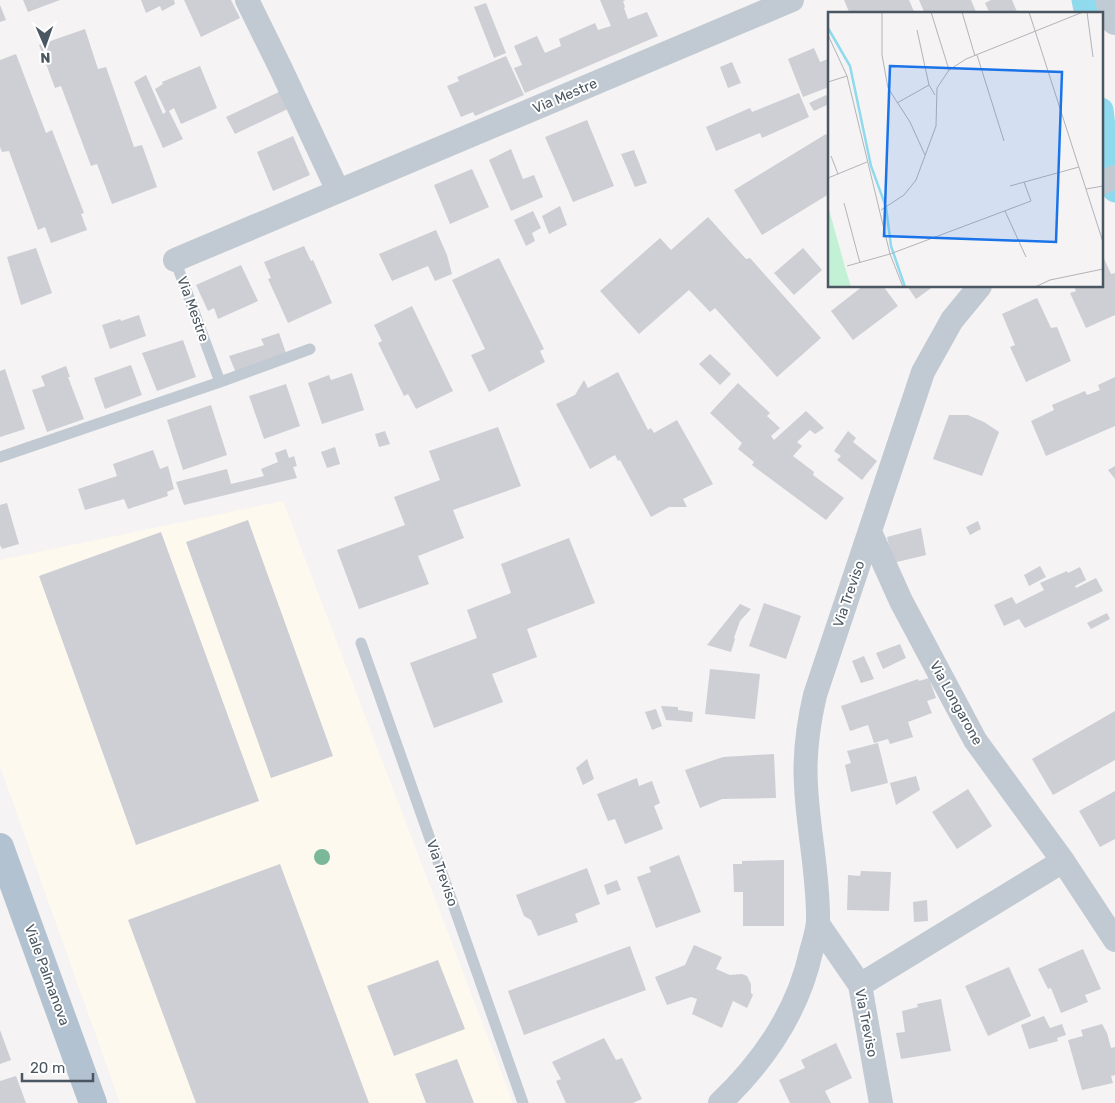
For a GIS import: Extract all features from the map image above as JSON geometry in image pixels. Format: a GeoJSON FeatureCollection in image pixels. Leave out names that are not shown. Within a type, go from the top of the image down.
{"type":"FeatureCollection","features":[{"type":"Feature","properties":{"kind":"main road","name":"Viale Palmanova"},"geometry":{"type":"LineString","coordinates":[[0,846],[93,1103]]}},
{"type":"Feature","properties":{"kind":"street"},"geometry":{"type":"LineString","coordinates":[[247,0],[338,191]]}},
{"type":"Feature","properties":{"kind":"street","name":"Via Mestre"},"geometry":{"type":"LineString","coordinates":[[175,260],[792,0]]}},
{"type":"Feature","properties":{"kind":"street"},"geometry":{"type":"LineString","coordinates":[[1109,0],[1115,21]]}},
{"type":"Feature","properties":{"kind":"street"},"geometry":{"type":"LineString","coordinates":[[1102,183],[1115,177]]}},
{"type":"Feature","properties":{"kind":"street","name":"Via Treviso"},"geometry":{"type":"LineString","coordinates":[[731,1099],[782,1026],[798,997],[818,924],[817,889],[806,786],[805,756],[808,726],[815,695],[923,372],[952,320],[978,288]]}},
{"type":"Feature","properties":{"kind":"street","name":"Via Longarone"},"geometry":{"type":"LineString","coordinates":[[870,532],[901,600],[975,740],[1063,861],[1115,940]]}},
{"type":"Feature","properties":{"kind":"street"},"geometry":{"type":"LineString","coordinates":[[860,985],[1063,861]]}},
{"type":"Feature","properties":{"kind":"street","name":"Via Treviso"},"geometry":{"type":"LineString","coordinates":[[818,924],[860,985],[882,1103]]}},
{"type":"Feature","properties":{"kind":"lane","name":"Via Mestre"},"geometry":{"type":"LineString","coordinates":[[175,260],[220,382]]}},
{"type":"Feature","properties":{"kind":"lane"},"geometry":{"type":"LineString","coordinates":[[0,457],[220,382],[310,349]]}},
{"type":"Feature","properties":{"kind":"lane","name":"Via Treviso"},"geometry":{"type":"LineString","coordinates":[[361,643],[523,1103]]}},
{"type":"Feature","properties":{"kind":"shaded area"},"geometry":{"type":"Polygon","coordinates":[[[283,501],[513,1103],[120,1103],[0,766],[0,560],[283,501]]]}},
{"type":"Feature","properties":{"kind":"building"},"geometry":{"type":"Polygon","coordinates":[[[23,0],[60,0],[28,12],[23,0]]]}},
{"type":"Feature","properties":{"kind":"building"},"geometry":{"type":"Polygon","coordinates":[[[141,0],[174,0],[175,4],[162,11],[160,6],[146,13],[141,0]]]}},
{"type":"Feature","properties":{"kind":"building"},"geometry":{"type":"Polygon","coordinates":[[[184,0],[231,0],[240,18],[201,37],[184,0]]]}},
{"type":"Feature","properties":{"kind":"building"},"geometry":{"type":"Polygon","coordinates":[[[600,0],[626,0],[623,1],[628,19],[647,12],[658,36],[525,93],[514,68],[522,65],[514,46],[537,36],[545,53],[561,46],[559,39],[595,23],[598,30],[611,26],[600,0]]]}},
{"type":"Feature","properties":{"kind":"building"},"geometry":{"type":"Polygon","coordinates":[[[844,0],[909,0],[914,12],[849,12],[844,0]]]}},
{"type":"Feature","properties":{"kind":"building"},"geometry":{"type":"Polygon","coordinates":[[[919,0],[971,0],[976,12],[924,12],[919,0]]]}},
{"type":"Feature","properties":{"kind":"building"},"geometry":{"type":"Polygon","coordinates":[[[991,0],[1012,0],[1017,12],[989,12],[985,3],[991,0]]]}},
{"type":"Feature","properties":{"kind":"building"},"geometry":{"type":"Polygon","coordinates":[[[486,3],[506,53],[494,58],[474,7],[486,3]]]}},
{"type":"Feature","properties":{"kind":"building"},"geometry":{"type":"Polygon","coordinates":[[[0,5],[6,20],[0,22],[0,5]]]}},
{"type":"Feature","properties":{"kind":"building"},"geometry":{"type":"Polygon","coordinates":[[[85,29],[98,69],[106,67],[134,147],[142,145],[157,187],[112,204],[97,164],[91,166],[61,86],[55,88],[39,45],[85,29]]]}},
{"type":"Feature","properties":{"kind":"building"},"geometry":{"type":"Polygon","coordinates":[[[814,48],[820,62],[828,59],[828,87],[803,97],[788,59],[814,48]]]}},
{"type":"Feature","properties":{"kind":"building"},"geometry":{"type":"Polygon","coordinates":[[[16,54],[46,133],[52,130],[84,213],[81,214],[87,230],[51,243],[45,227],[38,230],[9,151],[2,152],[0,147],[0,60],[16,54]]]}},
{"type":"Feature","properties":{"kind":"building"},"geometry":{"type":"Polygon","coordinates":[[[506,56],[524,95],[475,116],[473,112],[461,117],[447,86],[459,81],[457,77],[506,56]]]}},
{"type":"Feature","properties":{"kind":"building"},"geometry":{"type":"Polygon","coordinates":[[[732,62],[741,83],[728,88],[720,67],[732,62]]]}},
{"type":"Feature","properties":{"kind":"building"},"geometry":{"type":"Polygon","coordinates":[[[200,66],[217,108],[181,124],[174,108],[169,111],[183,139],[163,148],[134,82],[146,75],[163,114],[166,112],[155,89],[163,84],[162,82],[200,66]]]}},
{"type":"Feature","properties":{"kind":"building"},"geometry":{"type":"Polygon","coordinates":[[[283,90],[292,107],[235,134],[226,117],[283,90]]]}},
{"type":"Feature","properties":{"kind":"building"},"geometry":{"type":"Polygon","coordinates":[[[799,93],[809,117],[762,138],[760,133],[716,151],[706,127],[750,108],[752,112],[799,93]]]}},
{"type":"Feature","properties":{"kind":"building"},"geometry":{"type":"Polygon","coordinates":[[[826,95],[828,98],[828,104],[814,111],[809,103],[826,95]]]}},
{"type":"Feature","properties":{"kind":"building"},"geometry":{"type":"Polygon","coordinates":[[[587,120],[614,186],[573,202],[545,137],[587,120]]]}},
{"type":"Feature","properties":{"kind":"building"},"geometry":{"type":"Polygon","coordinates":[[[826,134],[828,137],[828,195],[762,235],[734,190],[826,134]]]}},
{"type":"Feature","properties":{"kind":"building"},"geometry":{"type":"Polygon","coordinates":[[[293,136],[310,175],[273,191],[257,152],[293,136]]]}},
{"type":"Feature","properties":{"kind":"building"},"geometry":{"type":"Polygon","coordinates":[[[511,149],[523,179],[534,175],[543,197],[511,211],[489,160],[511,149]]]}},
{"type":"Feature","properties":{"kind":"building"},"geometry":{"type":"Polygon","coordinates":[[[634,150],[647,183],[635,187],[621,154],[634,150]]]}},
{"type":"Feature","properties":{"kind":"building"},"geometry":{"type":"Polygon","coordinates":[[[472,169],[489,207],[450,224],[434,185],[472,169]]]}},
{"type":"Feature","properties":{"kind":"building"},"geometry":{"type":"Polygon","coordinates":[[[560,206],[567,225],[549,234],[542,216],[560,206]]]}},
{"type":"Feature","properties":{"kind":"building"},"geometry":{"type":"Polygon","coordinates":[[[533,211],[541,228],[532,233],[535,241],[526,246],[514,220],[533,211]]]}},
{"type":"Feature","properties":{"kind":"building"},"geometry":{"type":"Polygon","coordinates":[[[708,217],[746,259],[750,258],[821,338],[777,377],[715,308],[710,312],[689,290],[639,334],[600,291],[660,238],[671,250],[708,217]]]}},
{"type":"Feature","properties":{"kind":"building"},"geometry":{"type":"Polygon","coordinates":[[[436,230],[447,255],[452,274],[435,281],[428,266],[392,281],[379,254],[436,230]]]}},
{"type":"Feature","properties":{"kind":"building"},"geometry":{"type":"Polygon","coordinates":[[[304,246],[311,261],[313,260],[332,303],[288,323],[268,279],[271,278],[264,262],[304,246]]]}},
{"type":"Feature","properties":{"kind":"building"},"geometry":{"type":"Polygon","coordinates":[[[36,248],[52,293],[21,305],[7,257],[36,248]]]}},
{"type":"Feature","properties":{"kind":"building"},"geometry":{"type":"Polygon","coordinates":[[[803,248],[822,270],[794,295],[774,273],[803,248]]]}},
{"type":"Feature","properties":{"kind":"building"},"geometry":{"type":"Polygon","coordinates":[[[1102,254],[1111,274],[1115,273],[1115,315],[1086,328],[1070,293],[1076,291],[1075,288],[1102,288],[1102,254]]]}},
{"type":"Feature","properties":{"kind":"building"},"geometry":{"type":"Polygon","coordinates":[[[499,258],[544,349],[540,351],[545,362],[489,392],[471,355],[485,349],[452,280],[499,258]]]}},
{"type":"Feature","properties":{"kind":"building"},"geometry":{"type":"Polygon","coordinates":[[[241,265],[258,301],[218,319],[214,308],[208,311],[196,285],[241,265]]]}},
{"type":"Feature","properties":{"kind":"building"},"geometry":{"type":"Polygon","coordinates":[[[860,288],[884,288],[898,306],[853,340],[831,311],[860,288]]]}},
{"type":"Feature","properties":{"kind":"building"},"geometry":{"type":"Polygon","coordinates":[[[908,288],[931,288],[916,299],[908,288]]]}},
{"type":"Feature","properties":{"kind":"building"},"geometry":{"type":"Polygon","coordinates":[[[1037,298],[1051,328],[1057,327],[1071,361],[1026,382],[1010,347],[1015,345],[1002,314],[1037,298]]]}},
{"type":"Feature","properties":{"kind":"building"},"geometry":{"type":"Polygon","coordinates":[[[412,306],[453,391],[416,409],[408,394],[404,396],[378,343],[382,341],[374,325],[412,306]]]}},
{"type":"Feature","properties":{"kind":"building"},"geometry":{"type":"Polygon","coordinates":[[[139,315],[146,336],[110,349],[102,325],[139,315]]]}},
{"type":"Feature","properties":{"kind":"building"},"geometry":{"type":"Polygon","coordinates":[[[279,333],[286,353],[236,373],[229,356],[264,345],[261,339],[279,333]]]}},
{"type":"Feature","properties":{"kind":"building"},"geometry":{"type":"Polygon","coordinates":[[[183,340],[196,377],[157,391],[142,353],[183,340]]]}},
{"type":"Feature","properties":{"kind":"building"},"geometry":{"type":"Polygon","coordinates":[[[710,354],[731,374],[720,385],[699,364],[710,354]]]}},
{"type":"Feature","properties":{"kind":"building"},"geometry":{"type":"Polygon","coordinates":[[[131,365],[142,395],[105,409],[94,378],[131,365]]]}},
{"type":"Feature","properties":{"kind":"building"},"geometry":{"type":"Polygon","coordinates":[[[66,366],[70,377],[68,377],[84,419],[47,432],[32,390],[45,386],[41,376],[66,366]]]}},
{"type":"Feature","properties":{"kind":"building"},"geometry":{"type":"Polygon","coordinates":[[[5,369],[25,429],[0,437],[0,371],[5,369]]]}},
{"type":"Feature","properties":{"kind":"building"},"geometry":{"type":"Polygon","coordinates":[[[618,372],[648,430],[651,428],[654,433],[677,420],[713,484],[683,499],[687,507],[669,507],[651,517],[620,460],[618,461],[615,455],[590,469],[556,404],[575,395],[584,380],[588,388],[618,372]]]}},
{"type":"Feature","properties":{"kind":"building"},"geometry":{"type":"Polygon","coordinates":[[[352,373],[364,410],[322,424],[308,383],[329,375],[331,380],[352,373]]]}},
{"type":"Feature","properties":{"kind":"building"},"geometry":{"type":"Polygon","coordinates":[[[1115,377],[1115,426],[1046,456],[1031,421],[1054,410],[1052,405],[1085,391],[1087,395],[1100,390],[1098,385],[1115,377]]]}},
{"type":"Feature","properties":{"kind":"building"},"geometry":{"type":"Polygon","coordinates":[[[738,383],[770,413],[767,416],[780,428],[771,436],[774,440],[806,411],[824,428],[815,434],[810,430],[797,442],[802,446],[793,456],[814,472],[813,475],[844,498],[826,520],[752,465],[754,462],[738,449],[742,443],[710,413],[738,383]]]}},
{"type":"Feature","properties":{"kind":"building"},"geometry":{"type":"Polygon","coordinates":[[[286,384],[300,426],[264,439],[249,396],[286,384]]]}},
{"type":"Feature","properties":{"kind":"building"},"geometry":{"type":"Polygon","coordinates":[[[211,405],[227,455],[183,470],[167,420],[211,405]]]}},
{"type":"Feature","properties":{"kind":"building"},"geometry":{"type":"Polygon","coordinates":[[[949,415],[968,415],[984,422],[999,432],[982,476],[933,459],[949,415]]]}},
{"type":"Feature","properties":{"kind":"building"},"geometry":{"type":"Polygon","coordinates":[[[498,427],[521,486],[453,510],[464,538],[418,556],[429,584],[359,609],[337,550],[405,525],[394,497],[440,480],[429,451],[498,427]]]}},
{"type":"Feature","properties":{"kind":"building"},"geometry":{"type":"Polygon","coordinates":[[[385,431],[390,444],[379,447],[375,434],[385,431]]]}},
{"type":"Feature","properties":{"kind":"building"},"geometry":{"type":"Polygon","coordinates":[[[848,431],[856,438],[853,442],[877,461],[862,480],[837,460],[841,456],[834,451],[848,431]]]}},
{"type":"Feature","properties":{"kind":"building"},"geometry":{"type":"Polygon","coordinates":[[[335,447],[340,464],[327,468],[321,452],[335,447]]]}},
{"type":"Feature","properties":{"kind":"building"},"geometry":{"type":"Polygon","coordinates":[[[286,449],[289,458],[294,456],[297,466],[293,467],[297,478],[184,505],[176,482],[227,469],[231,484],[264,476],[261,469],[278,462],[275,453],[286,449]]]}},
{"type":"Feature","properties":{"kind":"building"},"geometry":{"type":"Polygon","coordinates":[[[153,450],[160,469],[168,466],[174,489],[167,492],[168,496],[128,509],[124,499],[85,510],[78,489],[117,476],[113,464],[153,450]]]}},
{"type":"Feature","properties":{"kind":"building"},"geometry":{"type":"Polygon","coordinates":[[[1115,466],[1115,479],[1108,470],[1115,466]]]}},
{"type":"Feature","properties":{"kind":"building"},"geometry":{"type":"Polygon","coordinates":[[[7,503],[19,544],[2,549],[0,545],[0,505],[7,503]]]}},
{"type":"Feature","properties":{"kind":"building"},"geometry":{"type":"Polygon","coordinates":[[[248,520],[333,756],[271,778],[186,542],[248,520]]]}},
{"type":"Feature","properties":{"kind":"building"},"geometry":{"type":"Polygon","coordinates":[[[978,521],[981,529],[970,535],[966,527],[978,521]]]}},
{"type":"Feature","properties":{"kind":"building"},"geometry":{"type":"Polygon","coordinates":[[[921,528],[926,555],[893,563],[887,537],[921,528]]]}},
{"type":"Feature","properties":{"kind":"building"},"geometry":{"type":"Polygon","coordinates":[[[161,532],[259,801],[136,845],[39,576],[161,532]]]}},
{"type":"Feature","properties":{"kind":"building"},"geometry":{"type":"Polygon","coordinates":[[[569,538],[595,603],[527,629],[537,657],[492,674],[503,702],[434,728],[410,663],[477,638],[467,610],[511,593],[501,564],[569,538]]]}},
{"type":"Feature","properties":{"kind":"building"},"geometry":{"type":"Polygon","coordinates":[[[1040,566],[1046,577],[1029,586],[1024,575],[1040,566]]]}},
{"type":"Feature","properties":{"kind":"building"},"geometry":{"type":"Polygon","coordinates":[[[1080,567],[1086,580],[1075,586],[1076,588],[1096,578],[1103,591],[1025,628],[1019,619],[1004,626],[994,605],[1012,597],[1016,604],[1044,590],[1040,583],[1080,567]]]}},
{"type":"Feature","properties":{"kind":"building"},"geometry":{"type":"Polygon","coordinates":[[[764,603],[801,616],[786,659],[749,646],[764,603]]]}},
{"type":"Feature","properties":{"kind":"building"},"geometry":{"type":"Polygon","coordinates":[[[740,604],[751,609],[740,621],[731,652],[707,645],[740,604]]]}},
{"type":"Feature","properties":{"kind":"building"},"geometry":{"type":"Polygon","coordinates":[[[1107,613],[1110,619],[1091,629],[1087,623],[1107,613]]]}},
{"type":"Feature","properties":{"kind":"building"},"geometry":{"type":"Polygon","coordinates":[[[900,644],[906,658],[883,669],[876,653],[900,644]]]}},
{"type":"Feature","properties":{"kind":"building"},"geometry":{"type":"Polygon","coordinates":[[[864,656],[874,679],[861,683],[852,661],[864,656]]]}},
{"type":"Feature","properties":{"kind":"building"},"geometry":{"type":"Polygon","coordinates":[[[710,669],[760,674],[755,719],[705,714],[710,669]]]}},
{"type":"Feature","properties":{"kind":"building"},"geometry":{"type":"Polygon","coordinates":[[[929,678],[936,698],[927,701],[932,713],[908,722],[913,737],[890,744],[888,739],[874,743],[868,725],[850,731],[841,706],[918,679],[919,681],[929,678]]]}},
{"type":"Feature","properties":{"kind":"building"},"geometry":{"type":"Polygon","coordinates":[[[661,706],[678,707],[678,710],[693,712],[692,722],[666,720],[661,706]]]}},
{"type":"Feature","properties":{"kind":"building"},"geometry":{"type":"Polygon","coordinates":[[[656,709],[662,726],[652,730],[645,712],[656,709]]]}},
{"type":"Feature","properties":{"kind":"building"},"geometry":{"type":"Polygon","coordinates":[[[1115,711],[1115,760],[1053,795],[1032,759],[1115,711]]]}},
{"type":"Feature","properties":{"kind":"building"},"geometry":{"type":"Polygon","coordinates":[[[878,743],[888,783],[851,792],[845,765],[851,763],[847,751],[878,743]]]}},
{"type":"Feature","properties":{"kind":"building"},"geometry":{"type":"Polygon","coordinates":[[[774,754],[776,798],[722,799],[700,808],[685,770],[723,757],[774,754]]]}},
{"type":"Feature","properties":{"kind":"building"},"geometry":{"type":"Polygon","coordinates":[[[587,759],[594,779],[583,785],[576,768],[587,759]]]}},
{"type":"Feature","properties":{"kind":"building"},"geometry":{"type":"Polygon","coordinates":[[[916,776],[920,790],[896,805],[890,783],[916,776]]]}},
{"type":"Feature","properties":{"kind":"building"},"geometry":{"type":"Polygon","coordinates":[[[637,778],[639,786],[652,781],[660,803],[654,806],[663,829],[625,844],[615,819],[608,821],[597,794],[637,778]]]}},
{"type":"Feature","properties":{"kind":"building"},"geometry":{"type":"Polygon","coordinates":[[[968,789],[992,826],[957,849],[932,812],[968,789]]]}},
{"type":"Feature","properties":{"kind":"building"},"geometry":{"type":"Polygon","coordinates":[[[1115,791],[1115,839],[1100,847],[1079,811],[1115,791]]]}},
{"type":"Feature","properties":{"kind":"building"},"geometry":{"type":"Polygon","coordinates":[[[679,855],[701,912],[656,928],[637,877],[651,872],[649,867],[679,855]]]}},
{"type":"Feature","properties":{"kind":"building"},"geometry":{"type":"Polygon","coordinates":[[[784,860],[784,926],[743,926],[743,892],[734,892],[733,864],[742,864],[742,861],[784,860]]]}},
{"type":"Feature","properties":{"kind":"building"},"geometry":{"type":"Polygon","coordinates":[[[280,864],[369,1103],[196,1103],[128,920],[280,864]]]}},
{"type":"Feature","properties":{"kind":"building"},"geometry":{"type":"Polygon","coordinates":[[[587,868],[600,904],[575,914],[578,922],[538,936],[531,920],[524,916],[516,895],[587,868]]]}},
{"type":"Feature","properties":{"kind":"building"},"geometry":{"type":"Polygon","coordinates":[[[861,871],[891,872],[889,911],[847,910],[848,875],[860,876],[861,871]]]}},
{"type":"Feature","properties":{"kind":"building"},"geometry":{"type":"Polygon","coordinates":[[[617,880],[621,890],[607,895],[604,885],[617,880]]]}},
{"type":"Feature","properties":{"kind":"building"},"geometry":{"type":"Polygon","coordinates":[[[927,900],[928,921],[914,922],[913,902],[927,900]]]}},
{"type":"Feature","properties":{"kind":"building"},"geometry":{"type":"Polygon","coordinates":[[[694,945],[722,957],[716,969],[730,975],[742,974],[747,976],[751,984],[751,993],[753,995],[747,1008],[733,1001],[722,1028],[692,1014],[697,999],[691,997],[667,1005],[655,977],[685,965],[694,945]]]}},
{"type":"Feature","properties":{"kind":"building"},"geometry":{"type":"Polygon","coordinates":[[[630,946],[646,990],[524,1035],[508,991],[630,946]]]}},
{"type":"Feature","properties":{"kind":"building"},"geometry":{"type":"Polygon","coordinates":[[[1083,949],[1101,989],[1085,995],[1088,1002],[1061,1013],[1051,988],[1048,989],[1038,969],[1083,949]]]}},
{"type":"Feature","properties":{"kind":"building"},"geometry":{"type":"Polygon","coordinates":[[[438,960],[465,1029],[394,1056],[367,986],[438,960]]]}},
{"type":"Feature","properties":{"kind":"building"},"geometry":{"type":"Polygon","coordinates":[[[1009,967],[1031,1016],[988,1036],[965,986],[1009,967]]]}},
{"type":"Feature","properties":{"kind":"building"},"geometry":{"type":"Polygon","coordinates":[[[941,999],[951,1051],[901,1059],[896,1033],[905,1032],[902,1011],[918,1007],[917,1004],[941,999]]]}},
{"type":"Feature","properties":{"kind":"building"},"geometry":{"type":"Polygon","coordinates":[[[1044,1016],[1050,1028],[1062,1024],[1066,1035],[1057,1038],[1058,1041],[1029,1049],[1021,1025],[1044,1016]]]}},
{"type":"Feature","properties":{"kind":"building"},"geometry":{"type":"Polygon","coordinates":[[[1102,1024],[1107,1033],[1111,1048],[1115,1047],[1115,1075],[1111,1076],[1113,1083],[1082,1090],[1068,1040],[1083,1036],[1081,1030],[1102,1024]]]}},
{"type":"Feature","properties":{"kind":"building"},"geometry":{"type":"Polygon","coordinates":[[[0,1030],[11,1060],[0,1064],[0,1030]]]}},
{"type":"Feature","properties":{"kind":"building"},"geometry":{"type":"Polygon","coordinates":[[[604,1038],[616,1060],[622,1058],[642,1099],[633,1103],[566,1103],[556,1081],[561,1079],[552,1062],[604,1038]]]}},
{"type":"Feature","properties":{"kind":"building"},"geometry":{"type":"Polygon","coordinates":[[[836,1043],[852,1078],[825,1091],[831,1103],[790,1103],[779,1080],[805,1068],[801,1060],[836,1043]]]}},
{"type":"Feature","properties":{"kind":"building"},"geometry":{"type":"Polygon","coordinates":[[[457,1059],[474,1103],[426,1103],[415,1074],[457,1059]]]}},
{"type":"Feature","properties":{"kind":"building"},"geometry":{"type":"Polygon","coordinates":[[[16,1076],[26,1103],[0,1103],[0,1081],[16,1076]]]}},
{"type":"Feature","properties":{"kind":"waterway"},"geometry":{"type":"LineString","coordinates":[[1084,0],[1087,12]]}},
{"type":"Feature","properties":{"kind":"waterway"},"geometry":{"type":"LineString","coordinates":[[1102,118],[1107,161],[1115,190]]}}]}
